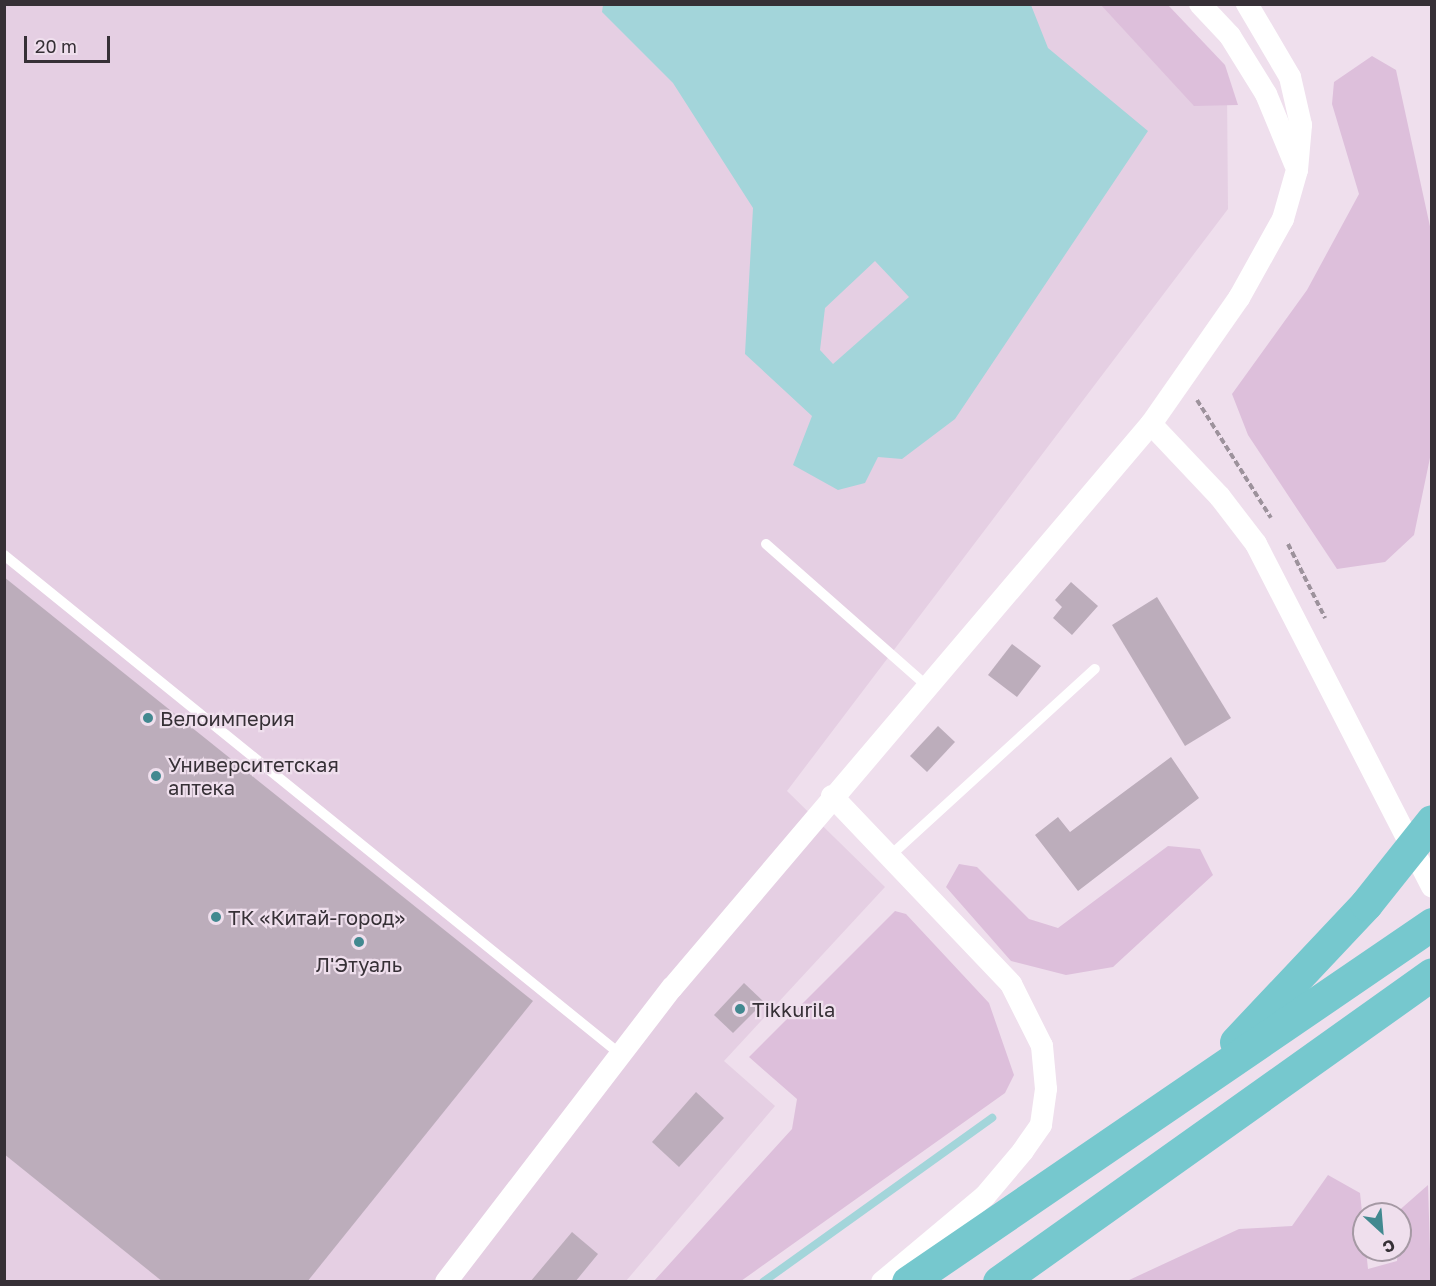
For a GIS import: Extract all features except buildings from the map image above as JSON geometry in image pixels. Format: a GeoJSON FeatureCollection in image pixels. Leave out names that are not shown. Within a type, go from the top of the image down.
{"type":"FeatureCollection","features":[{"type":"Feature","properties":{"kind":"main road"},"geometry":{"type":"LineString","coordinates":[[1192,1090],[1366,904],[1431,821]]}},
{"type":"Feature","properties":{"kind":"main road"},"geometry":{"type":"LineString","coordinates":[[908,1281],[1192,1090],[1431,924]]}},
{"type":"Feature","properties":{"kind":"main road"},"geometry":{"type":"LineString","coordinates":[[999,1281],[1430,976]]}},
{"type":"Feature","properties":{"kind":"street"},"geometry":{"type":"LineString","coordinates":[[1200,4],[1230,36],[1266,94],[1297,170]]}},
{"type":"Feature","properties":{"kind":"street"},"geometry":{"type":"LineString","coordinates":[[446,1281],[620,1054],[832,796],[1150,424],[1239,298],[1283,219],[1297,170],[1301,125],[1290,77],[1247,4]]}},
{"type":"Feature","properties":{"kind":"street"},"geometry":{"type":"LineString","coordinates":[[1150,424],[1220,497],[1256,544],[1365,762],[1431,886]]}},
{"type":"Feature","properties":{"kind":"street"},"geometry":{"type":"LineString","coordinates":[[832,796],[891,855],[1011,984],[1042,1046],[1046,1089],[1041,1125],[1023,1151],[985,1196],[882,1281]]}},
{"type":"Feature","properties":{"kind":"lane"},"geometry":{"type":"LineString","coordinates":[[766,544],[927,686]]}},
{"type":"Feature","properties":{"kind":"lane"},"geometry":{"type":"LineString","coordinates":[[4,555],[620,1054]]}},
{"type":"Feature","properties":{"kind":"lane"},"geometry":{"type":"LineString","coordinates":[[891,855],[1095,669]]}},
{"type":"Feature","properties":{"kind":"shaded area"},"geometry":{"type":"Polygon","coordinates":[[[5,5],[1145,5],[1227,90],[1228,209],[787,791],[885,887],[724,1061],[775,1106],[626,1281],[5,1282],[5,5]]]}},
{"type":"Feature","properties":{"kind":"shaded area"},"geometry":{"type":"Polygon","coordinates":[[[1101,5],[1168,5],[1225,65],[1238,105],[1194,106],[1101,5]]]}},
{"type":"Feature","properties":{"kind":"shaded area"},"geometry":{"type":"Polygon","coordinates":[[[1372,56],[1396,70],[1431,231],[1431,453],[1414,535],[1385,562],[1337,569],[1248,435],[1232,394],[1307,290],[1359,194],[1332,104],[1334,82],[1372,56]]]}},
{"type":"Feature","properties":{"kind":"shaded area"},"geometry":{"type":"Polygon","coordinates":[[[1168,846],[1200,849],[1213,875],[1113,967],[1066,975],[1011,961],[946,887],[959,864],[977,867],[1029,919],[1058,928],[1168,846]]]}},
{"type":"Feature","properties":{"kind":"shaded area"},"geometry":{"type":"Polygon","coordinates":[[[895,911],[906,914],[989,1003],[1014,1075],[1005,1093],[741,1281],[654,1281],[792,1129],[797,1099],[749,1057],[895,911]]]}},
{"type":"Feature","properties":{"kind":"shaded area"},"geometry":{"type":"Polygon","coordinates":[[[1328,1175],[1360,1193],[1361,1202],[1352,1202],[1352,1262],[1367,1262],[1368,1269],[1393,1262],[1412,1262],[1412,1202],[1409,1202],[1428,1185],[1431,1281],[1127,1281],[1239,1229],[1292,1226],[1328,1175]]]}},
{"type":"Feature","properties":{"kind":"water"},"geometry":{"type":"Polygon","coordinates":[[[603,5],[1031,5],[1048,48],[1148,131],[955,419],[902,459],[878,457],[865,483],[838,490],[793,465],[812,416],[745,354],[753,208],[673,83],[602,12],[603,5]],[[875,261],[825,308],[820,350],[833,364],[909,297],[875,261]]]}},
{"type":"Feature","properties":{"kind":"waterway"},"geometry":{"type":"LineString","coordinates":[[763,1282],[992,1118]]}},
{"type":"Feature","properties":{"kind":"place","name":"Велоимперия"},"geometry":{"type":"Point","coordinates":[148,718]}},
{"type":"Feature","properties":{"kind":"place","name":"Университетская аптека"},"geometry":{"type":"Point","coordinates":[156,776]}},
{"type":"Feature","properties":{"kind":"place","name":"ТК «Китай-город»"},"geometry":{"type":"Point","coordinates":[216,917]}},
{"type":"Feature","properties":{"kind":"place","name":"Л'Этуаль"},"geometry":{"type":"Point","coordinates":[359,942]}},
{"type":"Feature","properties":{"kind":"place","name":"Tikkurila"},"geometry":{"type":"Point","coordinates":[740,1009]}}]}
